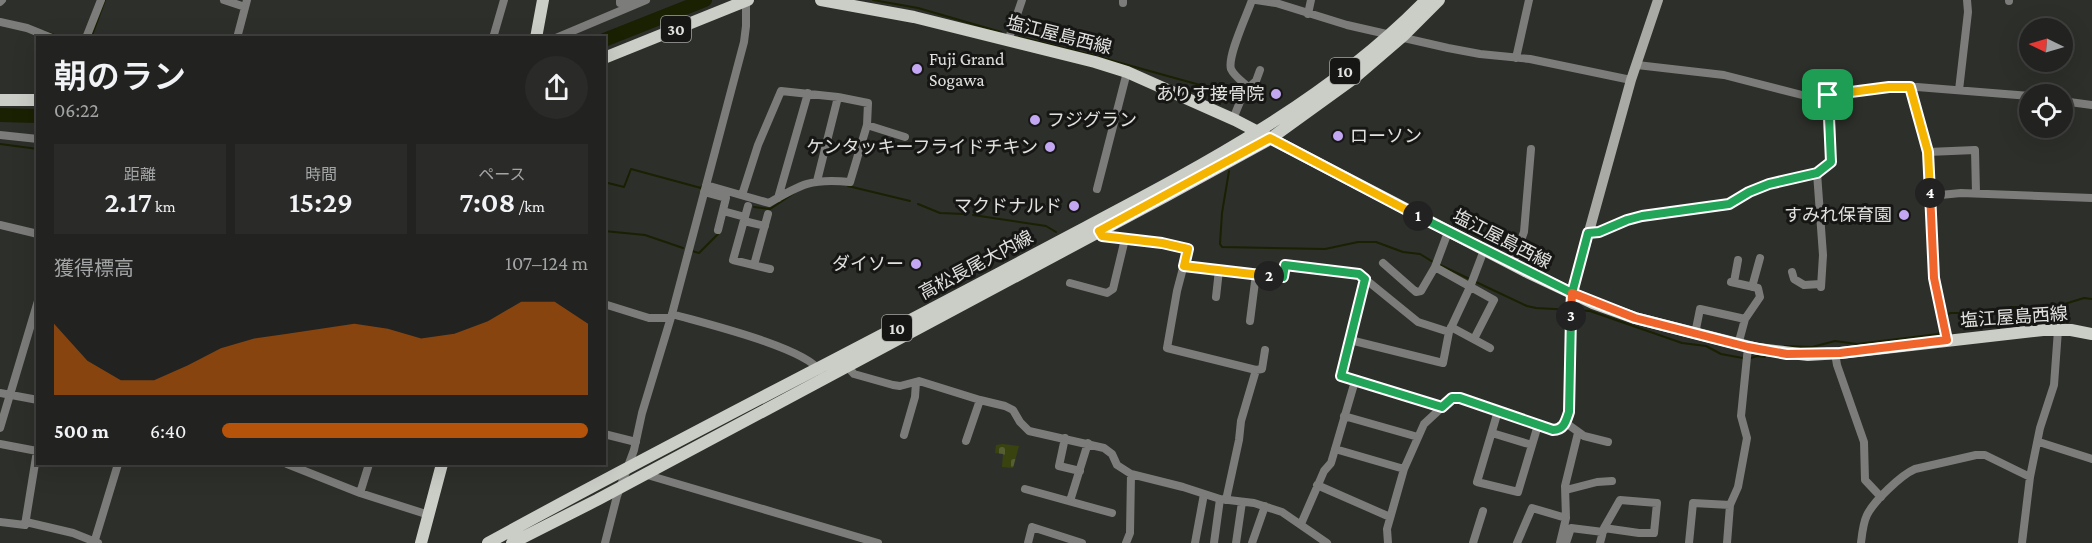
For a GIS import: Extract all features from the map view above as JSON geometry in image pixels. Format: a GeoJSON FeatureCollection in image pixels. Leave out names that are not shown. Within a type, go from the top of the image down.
{"type":"FeatureCollection","features":[{"type":"Feature","properties":{"kind":"main road"},"geometry":{"type":"LineString","coordinates":[[536,36],[543,0]]}},
{"type":"Feature","properties":{"kind":"main road","name":"30"},"geometry":{"type":"LineString","coordinates":[[606,57],[747,0]]}},
{"type":"Feature","properties":{"kind":"main road","name":"塩江屋島西線"},"geometry":{"type":"LineString","coordinates":[[821,0],[914,17],[1127,72],[1270,138],[1512,265],[1571,303],[1695,334],[1745,353],[1835,353],[2043,330],[2071,330],[2092,334]]}},
{"type":"Feature","properties":{"kind":"main road","name":"高松長尾大内線"},"geometry":{"type":"LineString","coordinates":[[512,543],[645,475],[1257,132],[1396,36],[1426,0]]}},
{"type":"Feature","properties":{"kind":"main road","name":"高松長尾大内線"},"geometry":{"type":"LineString","coordinates":[[843,362],[1099,231],[1270,138],[1353,79],[1396,36],[1439,0]]}},
{"type":"Feature","properties":{"kind":"main road"},"geometry":{"type":"LineString","coordinates":[[0,100],[36,100]]}},
{"type":"Feature","properties":{"kind":"main road","name":"高松長尾大内線"},"geometry":{"type":"LineString","coordinates":[[488,543],[628,469],[822,374]]}},
{"type":"Feature","properties":{"kind":"main road"},"geometry":{"type":"LineString","coordinates":[[422,543],[442,465]]}},
{"type":"Feature","properties":{"kind":"street"},"geometry":{"type":"LineString","coordinates":[[87,36],[101,0]]}},
{"type":"Feature","properties":{"kind":"street"},"geometry":{"type":"LineString","coordinates":[[224,0],[246,4],[238,36]]}},
{"type":"Feature","properties":{"kind":"street"},"geometry":{"type":"LineString","coordinates":[[494,36],[504,0]]}},
{"type":"Feature","properties":{"kind":"street"},"geometry":{"type":"LineString","coordinates":[[620,0],[620,3],[636,0]]}},
{"type":"Feature","properties":{"kind":"street"},"geometry":{"type":"LineString","coordinates":[[561,36],[646,0]]}},
{"type":"Feature","properties":{"kind":"street"},"geometry":{"type":"LineString","coordinates":[[605,543],[671,316],[744,42],[747,0]]}},
{"type":"Feature","properties":{"kind":"street"},"geometry":{"type":"LineString","coordinates":[[1008,41],[1022,0]]}},
{"type":"Feature","properties":{"kind":"street"},"geometry":{"type":"LineString","coordinates":[[1248,87],[1232,72],[1231,66],[1232,55],[1254,0],[1276,3],[1308,14],[1469,52],[1567,66],[1631,80]]}},
{"type":"Feature","properties":{"kind":"street"},"geometry":{"type":"LineString","coordinates":[[1308,14],[1311,0]]}},
{"type":"Feature","properties":{"kind":"street"},"geometry":{"type":"LineString","coordinates":[[1516,58],[1530,0]]}},
{"type":"Feature","properties":{"kind":"street"},"geometry":{"type":"LineString","coordinates":[[1388,543],[1387,529],[1390,517],[1404,469],[1418,437],[1424,424],[1452,398],[1460,398],[1553,430],[1558,430],[1566,423],[1569,412],[1571,303],[1631,80],[1658,0]]}},
{"type":"Feature","properties":{"kind":"street"},"geometry":{"type":"LineString","coordinates":[[1959,90],[1968,12],[1967,0]]}},
{"type":"Feature","properties":{"kind":"street"},"geometry":{"type":"LineString","coordinates":[[0,22],[27,28],[47,36]]}},
{"type":"Feature","properties":{"kind":"street"},"geometry":{"type":"LineString","coordinates":[[1636,65],[1724,75],[1806,96],[1889,87],[2019,95]]}},
{"type":"Feature","properties":{"kind":"street"},"geometry":{"type":"LineString","coordinates":[[1233,119],[1244,92],[1256,81],[1260,70]]}},
{"type":"Feature","properties":{"kind":"street"},"geometry":{"type":"LineString","coordinates":[[1097,189],[1127,72]]}},
{"type":"Feature","properties":{"kind":"street"},"geometry":{"type":"LineString","coordinates":[[1910,87],[1928,152],[1934,278],[1947,340]]}},
{"type":"Feature","properties":{"kind":"street"},"geometry":{"type":"LineString","coordinates":[[705,189],[742,195],[769,203],[804,184],[817,181],[850,182],[867,125],[868,103],[838,97],[781,91],[758,145],[742,195]]}},
{"type":"Feature","properties":{"kind":"street"},"geometry":{"type":"LineString","coordinates":[[778,198],[808,93]]}},
{"type":"Feature","properties":{"kind":"street"},"geometry":{"type":"LineString","coordinates":[[1588,233],[1599,232],[1642,216],[1729,204],[1769,184],[1817,173],[1831,162],[1828,95]]}},
{"type":"Feature","properties":{"kind":"street"},"geometry":{"type":"LineString","coordinates":[[817,181],[838,97]]}},
{"type":"Feature","properties":{"kind":"street"},"geometry":{"type":"LineString","coordinates":[[2073,102],[2092,105]]}},
{"type":"Feature","properties":{"kind":"street"},"geometry":{"type":"LineString","coordinates":[[867,125],[905,137]]}},
{"type":"Feature","properties":{"kind":"street"},"geometry":{"type":"LineString","coordinates":[[0,135],[36,140]]}},
{"type":"Feature","properties":{"kind":"street"},"geometry":{"type":"LineString","coordinates":[[1512,265],[1524,232],[1531,149]]}},
{"type":"Feature","properties":{"kind":"street"},"geometry":{"type":"LineString","coordinates":[[1928,152],[1975,150],[1976,193]]}},
{"type":"Feature","properties":{"kind":"street"},"geometry":{"type":"LineString","coordinates":[[1792,272],[1794,279],[1804,285],[1821,286],[1823,255],[1817,173]]}},
{"type":"Feature","properties":{"kind":"street"},"geometry":{"type":"LineString","coordinates":[[705,189],[726,198],[718,230]]}},
{"type":"Feature","properties":{"kind":"street"},"geometry":{"type":"LineString","coordinates":[[1930,196],[1976,193],[2092,198]]}},
{"type":"Feature","properties":{"kind":"street"},"geometry":{"type":"LineString","coordinates":[[748,206],[734,260],[770,269]]}},
{"type":"Feature","properties":{"kind":"street"},"geometry":{"type":"LineString","coordinates":[[723,211],[765,226]]}},
{"type":"Feature","properties":{"kind":"street"},"geometry":{"type":"LineString","coordinates":[[754,265],[768,214]]}},
{"type":"Feature","properties":{"kind":"street"},"geometry":{"type":"LineString","coordinates":[[0,225],[36,234]]}},
{"type":"Feature","properties":{"kind":"street"},"geometry":{"type":"LineString","coordinates":[[1099,231],[1102,236],[1162,243],[1188,249],[1177,291],[1167,348],[1256,370],[1262,369],[1266,350]]}},
{"type":"Feature","properties":{"kind":"street"},"geometry":{"type":"LineString","coordinates":[[1383,263],[1416,292],[1421,291],[1436,264],[1448,232]]}},
{"type":"Feature","properties":{"kind":"street"},"geometry":{"type":"LineString","coordinates":[[1070,283],[1107,293],[1113,289],[1125,239]]}},
{"type":"Feature","properties":{"kind":"street"},"geometry":{"type":"LineString","coordinates":[[1350,340],[1443,363],[1450,330],[1472,283],[1484,250]]}},
{"type":"Feature","properties":{"kind":"street"},"geometry":{"type":"LineString","coordinates":[[1752,287],[1760,258]]}},
{"type":"Feature","properties":{"kind":"street"},"geometry":{"type":"LineString","coordinates":[[1727,543],[1730,505],[1738,487],[1747,438],[1741,416],[1745,319],[1760,297],[1758,288],[1732,282],[1738,260]]}},
{"type":"Feature","properties":{"kind":"street"},"geometry":{"type":"LineString","coordinates":[[1436,264],[1472,283],[1494,300],[1474,339]]}},
{"type":"Feature","properties":{"kind":"street"},"geometry":{"type":"LineString","coordinates":[[1184,266],[1283,277],[1285,265],[1359,274],[1418,322],[1450,330],[1490,348]]}},
{"type":"Feature","properties":{"kind":"street"},"geometry":{"type":"LineString","coordinates":[[1216,297],[1219,270]]}},
{"type":"Feature","properties":{"kind":"street"},"geometry":{"type":"LineString","coordinates":[[1250,321],[1256,274]]}},
{"type":"Feature","properties":{"kind":"street"},"geometry":{"type":"LineString","coordinates":[[1365,279],[1341,376],[1442,407]]}},
{"type":"Feature","properties":{"kind":"street"},"geometry":{"type":"LineString","coordinates":[[606,305],[649,318],[671,316],[748,335],[806,359],[822,374]]}},
{"type":"Feature","properties":{"kind":"street"},"geometry":{"type":"LineString","coordinates":[[0,428],[36,307]]}},
{"type":"Feature","properties":{"kind":"street"},"geometry":{"type":"LineString","coordinates":[[1695,334],[1700,309],[1745,319]]}},
{"type":"Feature","properties":{"kind":"street"},"geometry":{"type":"LineString","coordinates":[[2022,543],[2030,477],[2039,442],[2040,428],[2054,385],[2058,330]]}},
{"type":"Feature","properties":{"kind":"street"},"geometry":{"type":"LineString","coordinates":[[1835,353],[1837,365],[1864,442],[1865,480],[1881,497]]}},
{"type":"Feature","properties":{"kind":"street"},"geometry":{"type":"LineString","coordinates":[[843,362],[854,374],[893,385],[900,386],[916,382],[1005,406],[1013,410],[1020,422],[1029,430],[1104,448],[1112,454],[1117,465],[1131,474],[1223,500],[1265,506],[1282,512],[1327,543]]}},
{"type":"Feature","properties":{"kind":"street"},"geometry":{"type":"LineString","coordinates":[[1214,543],[1239,440],[1241,421],[1256,370]]}},
{"type":"Feature","properties":{"kind":"street"},"geometry":{"type":"LineString","coordinates":[[1301,524],[1306,517],[1317,485],[1331,463],[1355,381]]}},
{"type":"Feature","properties":{"kind":"street"},"geometry":{"type":"LineString","coordinates":[[904,435],[915,397],[916,382]]}},
{"type":"Feature","properties":{"kind":"street"},"geometry":{"type":"LineString","coordinates":[[0,393],[36,400]]}},
{"type":"Feature","properties":{"kind":"street"},"geometry":{"type":"LineString","coordinates":[[966,441],[980,400]]}},
{"type":"Feature","properties":{"kind":"street"},"geometry":{"type":"LineString","coordinates":[[1498,411],[1477,482],[1518,492],[1538,425]]}},
{"type":"Feature","properties":{"kind":"street"},"geometry":{"type":"LineString","coordinates":[[1344,416],[1418,437]]}},
{"type":"Feature","properties":{"kind":"street"},"geometry":{"type":"LineString","coordinates":[[1566,423],[1578,433],[1608,442]]}},
{"type":"Feature","properties":{"kind":"street"},"geometry":{"type":"LineString","coordinates":[[1492,433],[1532,445]]}},
{"type":"Feature","properties":{"kind":"street"},"geometry":{"type":"LineString","coordinates":[[1560,543],[1566,519],[1565,486],[1578,433]]}},
{"type":"Feature","properties":{"kind":"street"},"geometry":{"type":"LineString","coordinates":[[606,434],[636,442]]}},
{"type":"Feature","properties":{"kind":"street"},"geometry":{"type":"LineString","coordinates":[[1065,438],[1059,466],[1080,471]]}},
{"type":"Feature","properties":{"kind":"street"},"geometry":{"type":"LineString","coordinates":[[2039,442],[2092,459]]}},
{"type":"Feature","properties":{"kind":"street"},"geometry":{"type":"LineString","coordinates":[[1070,501],[1088,443]]}},
{"type":"Feature","properties":{"kind":"street"},"geometry":{"type":"LineString","coordinates":[[0,444],[36,451]]}},
{"type":"Feature","properties":{"kind":"street"},"geometry":{"type":"LineString","coordinates":[[1335,448],[1404,469]]}},
{"type":"Feature","properties":{"kind":"street"},"geometry":{"type":"LineString","coordinates":[[1861,543],[1867,514],[1881,497],[1908,472],[1984,455],[2030,477]]}},
{"type":"Feature","properties":{"kind":"street"},"geometry":{"type":"LineString","coordinates":[[0,522],[25,525],[36,457]]}},
{"type":"Feature","properties":{"kind":"street"},"geometry":{"type":"LineString","coordinates":[[26,522],[74,533],[95,542],[118,465]]}},
{"type":"Feature","properties":{"kind":"street"},"geometry":{"type":"LineString","coordinates":[[290,465],[360,493],[429,515]]}},
{"type":"Feature","properties":{"kind":"street"},"geometry":{"type":"LineString","coordinates":[[360,493],[369,465]]}},
{"type":"Feature","properties":{"kind":"street"},"geometry":{"type":"LineString","coordinates":[[628,469],[878,543]]}},
{"type":"Feature","properties":{"kind":"street"},"geometry":{"type":"LineString","coordinates":[[1126,543],[1130,533],[1131,474]]}},
{"type":"Feature","properties":{"kind":"street"},"geometry":{"type":"LineString","coordinates":[[1566,490],[1597,482],[1612,481]]}},
{"type":"Feature","properties":{"kind":"street"},"geometry":{"type":"LineString","coordinates":[[1317,485],[1390,517]]}},
{"type":"Feature","properties":{"kind":"street"},"geometry":{"type":"LineString","coordinates":[[1025,489],[1112,513]]}},
{"type":"Feature","properties":{"kind":"street"},"geometry":{"type":"LineString","coordinates":[[1195,543],[1204,494]]}},
{"type":"Feature","properties":{"kind":"street"},"geometry":{"type":"LineString","coordinates":[[1566,543],[1571,528],[1604,530],[1639,533],[1654,533],[1657,503],[1620,500],[1604,530],[1600,543]]}},
{"type":"Feature","properties":{"kind":"street"},"geometry":{"type":"LineString","coordinates":[[1236,543],[1242,502]]}},
{"type":"Feature","properties":{"kind":"street"},"geometry":{"type":"LineString","coordinates":[[1689,543],[1693,504],[1730,505]]}},
{"type":"Feature","properties":{"kind":"street"},"geometry":{"type":"LineString","coordinates":[[1252,543],[1265,506]]}},
{"type":"Feature","properties":{"kind":"street"},"geometry":{"type":"LineString","coordinates":[[1517,543],[1532,508],[1566,519]]}},
{"type":"Feature","properties":{"kind":"street"},"geometry":{"type":"LineString","coordinates":[[1473,543],[1483,511]]}},
{"type":"Feature","properties":{"kind":"street"},"geometry":{"type":"LineString","coordinates":[[1028,543],[1032,527],[1082,543]]}},
{"type":"Feature","properties":{"kind":"street"},"geometry":{"type":"LineString","coordinates":[[1636,543],[1639,533]]}},
{"type":"Feature","properties":{"kind":"green space"},"geometry":{"type":"Polygon","coordinates":[[[996,445],[1019,446],[1013,468],[1002,467],[1003,454],[995,453],[996,445]]]}},
{"type":"Feature","properties":{"kind":"waterway"},"geometry":{"type":"LineString","coordinates":[[92,36],[105,0]]}},
{"type":"Feature","properties":{"kind":"waterway"},"geometry":{"type":"LineString","coordinates":[[606,39],[705,0]]}},
{"type":"Feature","properties":{"kind":"waterway"},"geometry":{"type":"LineString","coordinates":[[873,0],[918,8],[1001,32]]}},
{"type":"Feature","properties":{"kind":"waterway"},"geometry":{"type":"LineString","coordinates":[[43,31],[57,36]]}},
{"type":"Feature","properties":{"kind":"waterway"},"geometry":{"type":"LineString","coordinates":[[1019,37],[1200,85],[1220,104]]}},
{"type":"Feature","properties":{"kind":"waterway"},"geometry":{"type":"LineString","coordinates":[[0,115],[36,116]]}},
{"type":"Feature","properties":{"kind":"waterway"},"geometry":{"type":"LineString","coordinates":[[0,144],[36,149]]}},
{"type":"Feature","properties":{"kind":"waterway"},"geometry":{"type":"LineString","coordinates":[[606,182],[624,187],[631,169],[701,188],[702,186]]}},
{"type":"Feature","properties":{"kind":"waterway"},"geometry":{"type":"LineString","coordinates":[[1229,171],[1222,213],[1220,244],[1222,247],[1325,249],[1358,242],[1376,242],[1403,252],[1420,254],[1433,262]]}},
{"type":"Feature","properties":{"kind":"waterway"},"geometry":{"type":"LineString","coordinates":[[848,186],[910,201]]}},
{"type":"Feature","properties":{"kind":"waterway"},"geometry":{"type":"LineString","coordinates":[[754,207],[770,209],[794,193]]}},
{"type":"Feature","properties":{"kind":"waterway"},"geometry":{"type":"LineString","coordinates":[[918,204],[940,213],[965,214]]}},
{"type":"Feature","properties":{"kind":"waterway"},"geometry":{"type":"LineString","coordinates":[[973,215],[1046,226],[1056,232]]}},
{"type":"Feature","properties":{"kind":"waterway"},"geometry":{"type":"LineString","coordinates":[[606,231],[645,235],[683,248]]}},
{"type":"Feature","properties":{"kind":"waterway"},"geometry":{"type":"LineString","coordinates":[[692,251],[699,253],[718,234]]}},
{"type":"Feature","properties":{"kind":"waterway"},"geometry":{"type":"LineString","coordinates":[[1438,264],[1527,306],[1590,311],[1682,343],[1706,346],[1721,354],[1748,359],[1757,356],[1765,357]]}},
{"type":"Feature","properties":{"kind":"waterway"},"geometry":{"type":"LineString","coordinates":[[1944,315],[1987,313],[2014,307],[2035,309],[2058,306],[2084,298],[2092,299]]}},
{"type":"Feature","properties":{"kind":"waterway"},"geometry":{"type":"LineString","coordinates":[[1785,346],[1812,347],[1835,341],[1857,344],[1938,334],[1941,331]]}},
{"type":"Feature","properties":{"kind":"place","name":"Fuji Grand Sogawa"},"geometry":{"type":"Point","coordinates":[917,69]}},
{"type":"Feature","properties":{"kind":"place","name":"ありす接骨院"},"geometry":{"type":"Point","coordinates":[1276,94]}},
{"type":"Feature","properties":{"kind":"place","name":"フジグラン"},"geometry":{"type":"Point","coordinates":[1035,120]}},
{"type":"Feature","properties":{"kind":"place","name":"ローソン"},"geometry":{"type":"Point","coordinates":[1338,136]}},
{"type":"Feature","properties":{"kind":"place","name":"ケンタッキーフライドチキン"},"geometry":{"type":"Point","coordinates":[1050,147]}},
{"type":"Feature","properties":{"kind":"place","name":"マクドナルド"},"geometry":{"type":"Point","coordinates":[1074,206]}},
{"type":"Feature","properties":{"kind":"place","name":"すみれ保育園"},"geometry":{"type":"Point","coordinates":[1904,215]}},
{"type":"Feature","properties":{"kind":"place","name":"ダイソー"},"geometry":{"type":"Point","coordinates":[916,264]}},
{"type":"Feature","properties":{"kind":"route"},"geometry":{"type":"LineString","coordinates":[[1828,95],[1831,162],[1817,173],[1769,184],[1729,204],[1642,216],[1599,232],[1588,233],[1572,293],[1359,186],[1270,138],[1099,231],[1102,236],[1162,243],[1188,249],[1184,266],[1283,277],[1285,265],[1359,274],[1365,279],[1341,376],[1442,407],[1452,398],[1460,398],[1558,430],[1566,423],[1569,412],[1572,293],[1635,318],[1748,347],[1787,354],[1840,353],[1947,340],[1934,278],[1928,152],[1910,87],[1868,89],[1828,95]]}}]}
